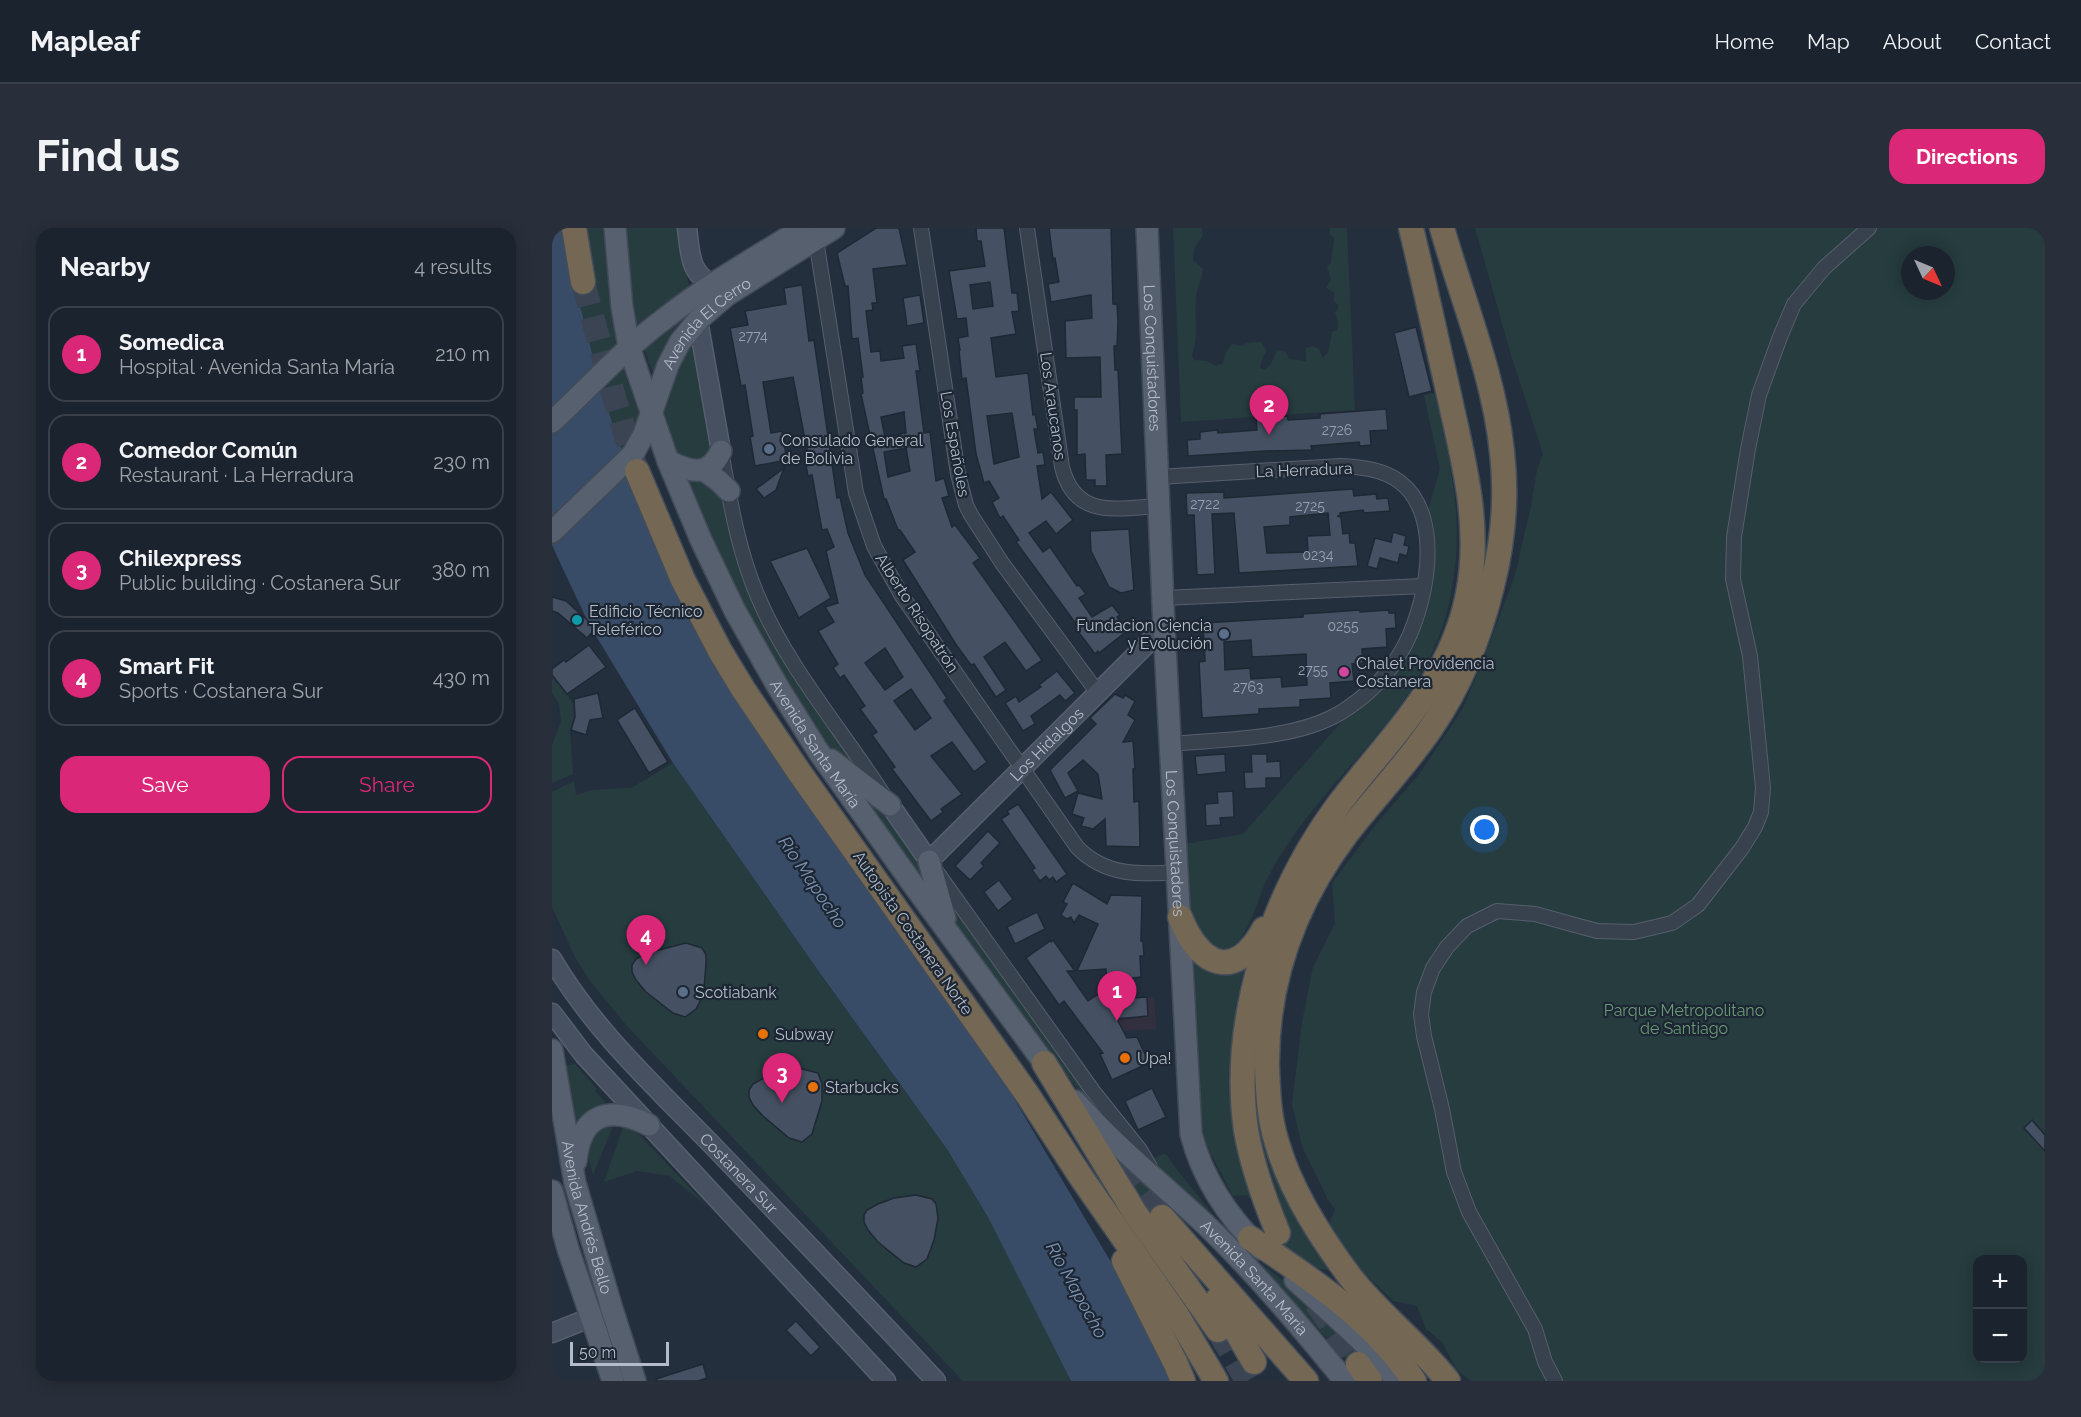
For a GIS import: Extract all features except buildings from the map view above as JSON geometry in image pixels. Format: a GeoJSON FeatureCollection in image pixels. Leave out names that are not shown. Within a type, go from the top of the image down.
{"type":"FeatureCollection","features":[{"type":"Feature","properties":{"kind":"highway"},"geometry":{"type":"LineString","coordinates":[[574,228],[583,282]]}},
{"type":"Feature","properties":{"kind":"highway"},"geometry":{"type":"LineString","coordinates":[[1180,917],[1189,938],[1201,953],[1213,960],[1220,962],[1235,960],[1256,944],[1283,893],[1340,804],[1407,722],[1433,683],[1455,638],[1468,593],[1473,549],[1469,483],[1412,228]]}},
{"type":"Feature","properties":{"kind":"highway"},"geometry":{"type":"LineString","coordinates":[[1442,228],[1487,378],[1501,443],[1504,501],[1493,585],[1474,643],[1445,706],[1417,747],[1336,848],[1306,898],[1290,934],[1277,976],[1271,1009],[1268,1100],[1278,1146],[1295,1188],[1337,1259],[1370,1299],[1448,1381]]}},
{"type":"Feature","properties":{"kind":"highway","name":"Autopista Costanera Norte"},"geometry":{"type":"LineString","coordinates":[[632,466],[682,580],[743,689],[799,772],[1027,1094],[1081,1177],[1178,1315],[1216,1381]]}},
{"type":"Feature","properties":{"kind":"highway"},"geometry":{"type":"LineString","coordinates":[[1278,1233],[1263,1196],[1248,1142],[1244,1104],[1244,1065],[1250,1013],[1260,967],[1277,914],[1295,875]]}},
{"type":"Feature","properties":{"kind":"highway"},"geometry":{"type":"LineString","coordinates":[[1044,1063],[1135,1213],[1218,1330]]}},
{"type":"Feature","properties":{"kind":"highway"},"geometry":{"type":"LineString","coordinates":[[1081,1177],[1176,1362],[1183,1381]]}},
{"type":"Feature","properties":{"kind":"highway"},"geometry":{"type":"LineString","coordinates":[[1254,1362],[1205,1280],[1162,1216],[1306,1381]]}},
{"type":"Feature","properties":{"kind":"highway"},"geometry":{"type":"LineString","coordinates":[[1250,1238],[1305,1275],[1365,1323],[1393,1353],[1414,1381]]}},
{"type":"Feature","properties":{"kind":"highway"},"geometry":{"type":"LineString","coordinates":[[1147,1273],[1204,1381]]}},
{"type":"Feature","properties":{"kind":"highway"},"geometry":{"type":"LineString","coordinates":[[1398,1329],[1438,1381]]}},
{"type":"Feature","properties":{"kind":"main road","name":"Avenida Santa María"},"geometry":{"type":"LineString","coordinates":[[615,228],[622,307],[629,347],[650,414],[668,461],[708,557],[735,611],[818,751],[1044,1063],[1090,1119],[1206,1225],[1358,1375]]}},
{"type":"Feature","properties":{"kind":"main road"},"geometry":{"type":"LineString","coordinates":[[687,228],[691,259],[695,269],[705,281],[713,284]]}},
{"type":"Feature","properties":{"kind":"main road","name":"Avenida El Cerro"},"geometry":{"type":"LineString","coordinates":[[552,422],[629,347],[668,315],[713,284],[809,234],[834,228]]}},
{"type":"Feature","properties":{"kind":"main road","name":"Los Conquistadores"},"geometry":{"type":"LineString","coordinates":[[1147,228],[1164,627],[1191,1134],[1200,1164],[1214,1193],[1230,1216],[1250,1238],[1338,1319],[1397,1381]]}},
{"type":"Feature","properties":{"kind":"main road","name":"Avenida El Cerro"},"geometry":{"type":"LineString","coordinates":[[552,532],[632,466],[668,365],[680,342],[698,320],[809,234]]}},
{"type":"Feature","properties":{"kind":"main road","name":"Avenida Santa María"},"geometry":{"type":"LineString","coordinates":[[698,320],[721,451]]}},
{"type":"Feature","properties":{"kind":"main road"},"geometry":{"type":"LineString","coordinates":[[668,461],[689,470],[704,470],[715,463],[721,451]]}},
{"type":"Feature","properties":{"kind":"main road"},"geometry":{"type":"LineString","coordinates":[[704,470],[719,480],[729,491]]}},
{"type":"Feature","properties":{"kind":"main road","name":"Los Hidalgos"},"geometry":{"type":"LineString","coordinates":[[929,861],[1164,627]]}},
{"type":"Feature","properties":{"kind":"main road"},"geometry":{"type":"LineString","coordinates":[[818,751],[890,805]]}},
{"type":"Feature","properties":{"kind":"main road","name":"Avenida Santa María"},"geometry":{"type":"LineString","coordinates":[[890,805],[929,861]]}},
{"type":"Feature","properties":{"kind":"main road"},"geometry":{"type":"LineString","coordinates":[[929,861],[951,937]]}},
{"type":"Feature","properties":{"kind":"main road","name":"Costanera Sur"},"geometry":{"type":"LineString","coordinates":[[552,959],[573,993],[611,1041],[936,1381]]}},
{"type":"Feature","properties":{"kind":"main road","name":"Costanera Sur"},"geometry":{"type":"LineString","coordinates":[[552,1013],[584,1055],[735,1221],[886,1381]]}},
{"type":"Feature","properties":{"kind":"main road","name":"Avenida Andrés Bello"},"geometry":{"type":"LineString","coordinates":[[552,1050],[575,1183],[635,1381]]}},
{"type":"Feature","properties":{"kind":"main road"},"geometry":{"type":"LineString","coordinates":[[575,1183],[580,1139],[594,1119],[603,1115],[622,1114],[649,1125]]}},
{"type":"Feature","properties":{"kind":"main road","name":"Avenida Andrés Bello"},"geometry":{"type":"LineString","coordinates":[[552,1191],[568,1249],[613,1381]]}},
{"type":"Feature","properties":{"kind":"main road"},"geometry":{"type":"LineString","coordinates":[[552,1333],[612,1309]]}},
{"type":"Feature","properties":{"kind":"street","name":"Los Españoles"},"geometry":{"type":"LineString","coordinates":[[921,228],[958,474],[966,505],[1002,563],[1098,693]]}},
{"type":"Feature","properties":{"kind":"street","name":"Los Araucanos"},"geometry":{"type":"LineString","coordinates":[[1027,228],[1062,467],[1067,482],[1083,501],[1099,508],[1116,510],[1160,506]]}},
{"type":"Feature","properties":{"kind":"street"},"geometry":{"type":"LineString","coordinates":[[1555,1381],[1545,1362],[1535,1329],[1469,1212],[1454,1172],[1442,1109],[1424,1036],[1421,1014],[1424,992],[1433,968],[1447,947],[1467,926],[1497,911],[1535,914],[1597,931],[1634,932],[1672,923],[1698,905],[1742,848],[1755,827],[1761,812],[1763,788],[1750,656],[1733,579],[1734,537],[1748,448],[1759,395],[1794,304],[1824,268],[1869,228]]}},
{"type":"Feature","properties":{"kind":"street","name":"Alberto Risopatrón"},"geometry":{"type":"LineString","coordinates":[[809,234],[852,468],[867,529],[881,560],[902,596],[1077,847],[1094,862],[1125,873],[1178,872]]}},
{"type":"Feature","properties":{"kind":"street","name":"Avenida Santa María"},"geometry":{"type":"LineString","coordinates":[[721,451],[748,570],[770,622],[783,646],[890,805]]}},
{"type":"Feature","properties":{"kind":"street","name":"La Herradura"},"geometry":{"type":"LineString","coordinates":[[1158,477],[1340,466],[1368,469],[1393,477],[1408,489],[1424,519],[1428,548],[1424,585],[1415,619],[1401,652],[1382,678],[1366,693],[1339,713],[1312,726],[1289,732],[1171,744]]}},
{"type":"Feature","properties":{"kind":"street"},"geometry":{"type":"LineString","coordinates":[[1164,598],[1424,585]]}},
{"type":"Feature","properties":{"kind":"street","name":"Avenida Santa María"},"geometry":{"type":"LineString","coordinates":[[929,861],[1087,1081],[1140,1150],[1158,1182]]}},
{"type":"Feature","properties":{"kind":"shaded area"},"geometry":{"type":"Polygon","coordinates":[[[1099,994],[1103,1000],[1154,997],[1156,1029],[1116,1031],[1098,1047],[1072,1013],[1099,994]]]}},
{"type":"Feature","properties":{"kind":"green space"},"geometry":{"type":"Polygon","coordinates":[[[552,228],[558,228],[616,457],[971,1042],[1046,1154],[1178,1381],[963,1381],[627,1026],[590,981],[575,957],[552,907],[552,792],[574,781],[576,795],[591,790],[631,788],[673,763],[920,1112],[669,750],[552,228]]]}},
{"type":"Feature","properties":{"kind":"green space"},"geometry":{"type":"Polygon","coordinates":[[[585,228],[605,228],[611,302],[619,349],[642,420],[636,434],[622,451],[602,393],[575,283],[595,279],[585,228]]]}},
{"type":"Feature","properties":{"kind":"green space"},"geometry":{"type":"Polygon","coordinates":[[[624,228],[681,228],[695,337],[728,529],[749,592],[928,873],[1059,1057],[1120,1136],[1074,1084],[1007,999],[819,738],[766,653],[716,555],[684,479],[655,378],[632,317],[624,228]]]}},
{"type":"Feature","properties":{"kind":"green space"},"geometry":{"type":"Polygon","coordinates":[[[1173,228],[1202,228],[1203,235],[1194,249],[1193,260],[1203,269],[1196,297],[1196,334],[1192,355],[1194,360],[1207,361],[1216,366],[1223,363],[1225,354],[1232,344],[1242,346],[1247,343],[1261,342],[1267,351],[1260,368],[1265,370],[1271,364],[1277,350],[1285,351],[1289,359],[1306,361],[1306,348],[1313,346],[1319,349],[1323,358],[1328,352],[1332,332],[1337,330],[1338,322],[1335,312],[1338,310],[1338,305],[1334,301],[1334,292],[1326,288],[1331,280],[1327,266],[1331,263],[1334,241],[1330,235],[1330,228],[1347,228],[1355,410],[1181,422],[1173,228]]]}},
{"type":"Feature","properties":{"kind":"green space","name":"Parque Metropolitano de Santiago"},"geometry":{"type":"Polygon","coordinates":[[[1475,228],[2045,228],[2045,1381],[1471,1381],[1457,1370],[1442,1342],[1426,1329],[1417,1306],[1393,1301],[1350,1260],[1328,1226],[1335,1209],[1328,1200],[1302,1146],[1292,1104],[1302,1022],[1313,967],[1335,923],[1332,883],[1377,823],[1420,773],[1463,708],[1515,575],[1537,469],[1543,454],[1511,355],[1475,228]]]}},
{"type":"Feature","properties":{"kind":"green space"},"geometry":{"type":"Polygon","coordinates":[[[1435,393],[1452,474],[1457,525],[1454,578],[1448,608],[1437,642],[1421,674],[1402,703],[1310,813],[1286,847],[1266,881],[1249,925],[1242,936],[1227,949],[1217,949],[1205,943],[1191,920],[1186,888],[1184,844],[1243,834],[1343,720],[1392,677],[1409,652],[1419,631],[1429,602],[1436,550],[1433,522],[1428,510],[1440,469],[1424,395],[1435,393]]]}},
{"type":"Feature","properties":{"kind":"green space"},"geometry":{"type":"Polygon","coordinates":[[[552,676],[573,703],[574,717],[570,730],[573,774],[552,783],[552,745],[561,721],[559,704],[552,693],[552,676]]]}},
{"type":"Feature","properties":{"kind":"green space"},"geometry":{"type":"Polygon","coordinates":[[[1193,952],[1245,963],[1236,1005],[1233,1050],[1260,1209],[1247,1195],[1233,1196],[1203,1139],[1193,1073],[1193,952]]]}},
{"type":"Feature","properties":{"kind":"green space"},"geometry":{"type":"Polygon","coordinates":[[[575,1064],[605,1102],[584,1122],[575,1135],[562,1066],[575,1064]]]}},
{"type":"Feature","properties":{"kind":"green space"},"geometry":{"type":"Polygon","coordinates":[[[1256,1110],[1261,1115],[1337,1271],[1313,1268],[1268,1236],[1288,1225],[1261,1144],[1256,1110]]]}},
{"type":"Feature","properties":{"kind":"green space"},"geometry":{"type":"Polygon","coordinates":[[[616,1119],[593,1175],[586,1148],[589,1137],[616,1119]]]}},
{"type":"Feature","properties":{"kind":"green space"},"geometry":{"type":"Polygon","coordinates":[[[624,1124],[630,1125],[707,1206],[670,1176],[637,1171],[604,1182],[624,1124]]]}},
{"type":"Feature","properties":{"kind":"green space"},"geometry":{"type":"Polygon","coordinates":[[[1115,1153],[1171,1204],[1150,1220],[1111,1156],[1115,1153]]]}},
{"type":"Feature","properties":{"kind":"green space"},"geometry":{"type":"Polygon","coordinates":[[[1163,1154],[1167,1155],[1215,1220],[1153,1164],[1154,1158],[1163,1154]]]}},
{"type":"Feature","properties":{"kind":"green space"},"geometry":{"type":"Polygon","coordinates":[[[1245,1251],[1305,1297],[1366,1355],[1353,1366],[1245,1251]]]}},
{"type":"Feature","properties":{"kind":"water","name":"Río Mapocho"},"geometry":{"type":"Polygon","coordinates":[[[552,228],[561,228],[602,393],[637,494],[916,958],[1007,1087],[1179,1381],[1071,1381],[988,1217],[947,1149],[817,969],[673,763],[590,626],[552,545],[552,228]]]}},
{"type":"Feature","properties":{"kind":"tunnel"},"geometry":{"type":"LineString","coordinates":[[583,282],[637,471]]}},
{"type":"Feature","properties":{"kind":"tunnel"},"geometry":{"type":"LineString","coordinates":[[1099,1138],[1161,1216]]}},
{"type":"Feature","properties":{"kind":"tunnel"},"geometry":{"type":"LineString","coordinates":[[1316,1303],[1358,1364]]}},
{"type":"Feature","properties":{"kind":"tunnel"},"geometry":{"type":"LineString","coordinates":[[1218,1330],[1247,1381]]}},
{"type":"Feature","properties":{"kind":"place","name":"Comedor Común"},"geometry":{"type":"Point","coordinates":[1269,435]}},
{"type":"Feature","properties":{"kind":"place","name":"Consulado General de Bolivia"},"geometry":{"type":"Point","coordinates":[769,449]}},
{"type":"Feature","properties":{"kind":"place","name":"Edificio Técnico Teleférico"},"geometry":{"type":"Point","coordinates":[577,620]}},
{"type":"Feature","properties":{"kind":"place","name":"Fundacion Ciencia y Evolución"},"geometry":{"type":"Point","coordinates":[1224,634]}},
{"type":"Feature","properties":{"kind":"place","name":"Chalet Providencia Costanera"},"geometry":{"type":"Point","coordinates":[1344,672]}},
{"type":"Feature","properties":{"kind":"place","name":"Smart Fit"},"geometry":{"type":"Point","coordinates":[646,965]}},
{"type":"Feature","properties":{"kind":"place","name":"Scotiabank"},"geometry":{"type":"Point","coordinates":[683,992]}},
{"type":"Feature","properties":{"kind":"place","name":"Somedica"},"geometry":{"type":"Point","coordinates":[1117,1021]}},
{"type":"Feature","properties":{"kind":"place","name":"Subway"},"geometry":{"type":"Point","coordinates":[763,1034]}},
{"type":"Feature","properties":{"kind":"place","name":"Upa!"},"geometry":{"type":"Point","coordinates":[1125,1058]}},
{"type":"Feature","properties":{"kind":"place","name":"Starbucks"},"geometry":{"type":"Point","coordinates":[813,1087]}},
{"type":"Feature","properties":{"kind":"place","name":"Chilexpress"},"geometry":{"type":"Point","coordinates":[782,1103]}}]}
